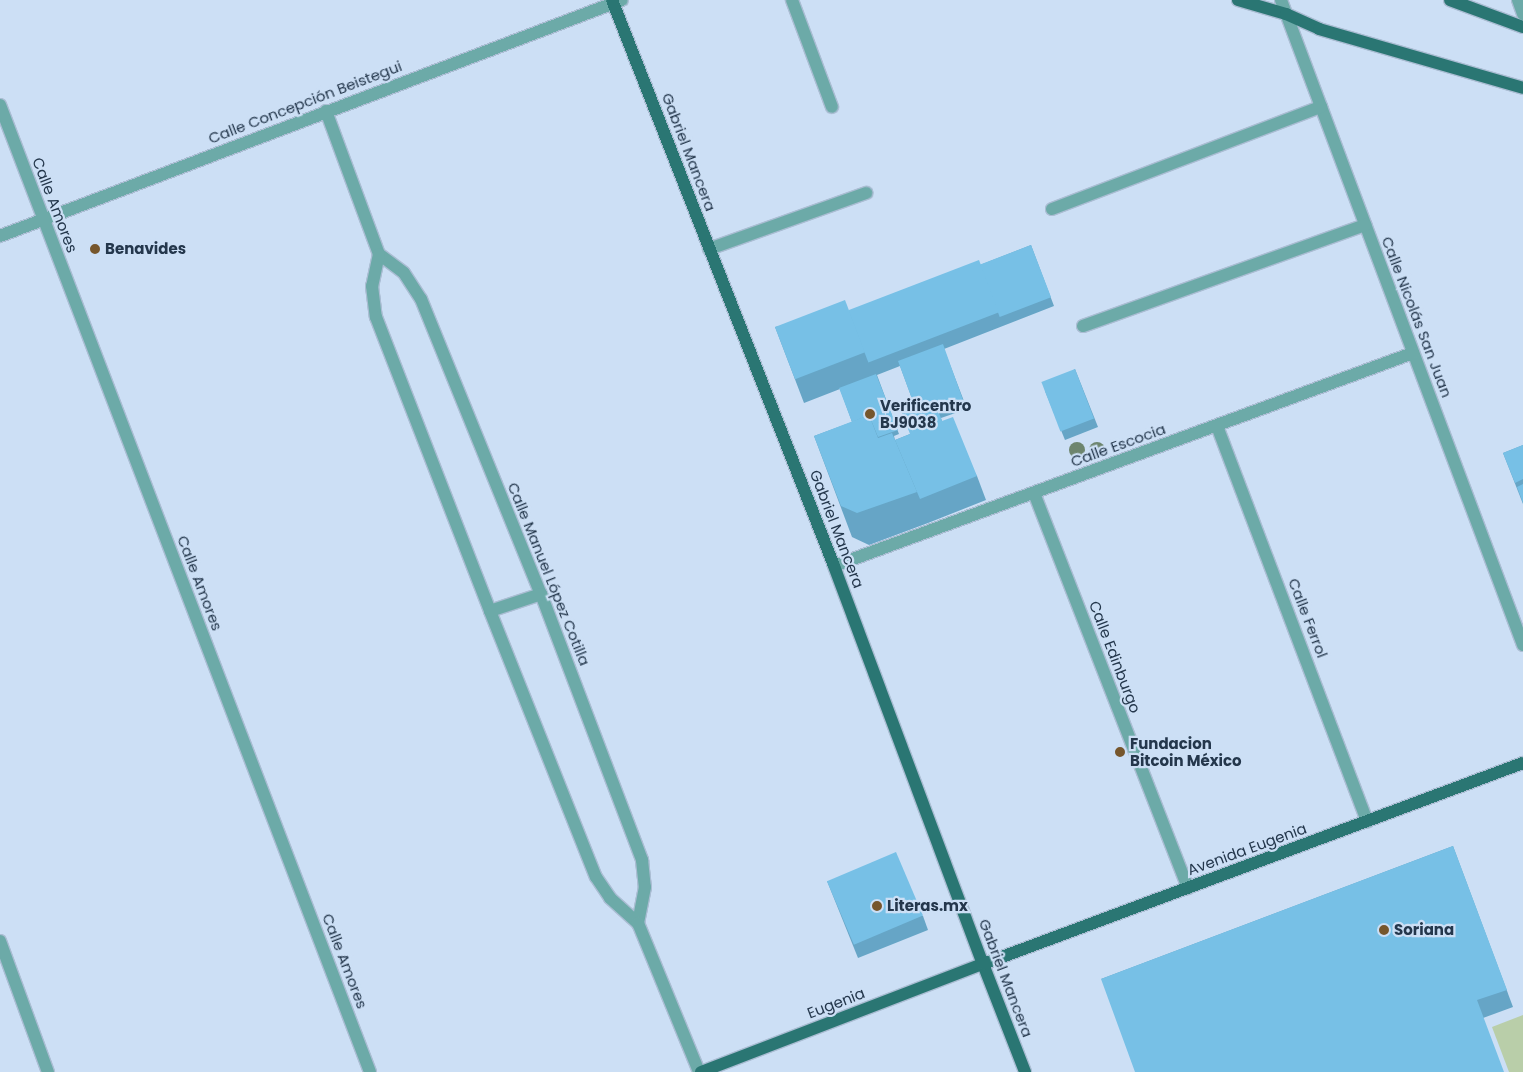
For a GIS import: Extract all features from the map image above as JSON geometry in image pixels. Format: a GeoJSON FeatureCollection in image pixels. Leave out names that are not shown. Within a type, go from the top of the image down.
{"type":"FeatureCollection","features":[{"type":"Feature","properties":{"kind":"main road"},"geometry":{"type":"LineString","coordinates":[[1238,0],[1286,14],[1319,29],[1523,88]]}},
{"type":"Feature","properties":{"kind":"main road"},"geometry":{"type":"LineString","coordinates":[[1450,0],[1523,27]]}},
{"type":"Feature","properties":{"kind":"main road","name":"Gabriel Mancera"},"geometry":{"type":"LineString","coordinates":[[616,1],[709,249],[834,566],[982,964],[1025,1072]]}},
{"type":"Feature","properties":{"kind":"main road","name":"Avenida Eugenia"},"geometry":{"type":"LineString","coordinates":[[982,964],[1523,763]]}},
{"type":"Feature","properties":{"kind":"main road","name":"Eugenia"},"geometry":{"type":"LineString","coordinates":[[700,1072],[982,964]]}},
{"type":"Feature","properties":{"kind":"street"},"geometry":{"type":"LineString","coordinates":[[792,0],[832,107]]}},
{"type":"Feature","properties":{"kind":"street","name":"Calle Nicolás San Juan"},"geometry":{"type":"LineString","coordinates":[[1281,0],[1523,645]]}},
{"type":"Feature","properties":{"kind":"street"},"geometry":{"type":"LineString","coordinates":[[1518,0],[1523,14]]}},
{"type":"Feature","properties":{"kind":"street","name":"Calle Concepción Beistegui"},"geometry":{"type":"LineString","coordinates":[[0,236],[616,1]]}},
{"type":"Feature","properties":{"kind":"street","name":"Calle Amores"},"geometry":{"type":"LineString","coordinates":[[0,105],[370,1072]]}},
{"type":"Feature","properties":{"kind":"street"},"geometry":{"type":"LineString","coordinates":[[1052,209],[1321,107]]}},
{"type":"Feature","properties":{"kind":"street"},"geometry":{"type":"LineString","coordinates":[[326,111],[379,254],[372,286],[376,317],[490,611],[596,878],[610,898],[638,923],[700,1072]]}},
{"type":"Feature","properties":{"kind":"street"},"geometry":{"type":"LineString","coordinates":[[709,249],[866,194]]}},
{"type":"Feature","properties":{"kind":"street"},"geometry":{"type":"LineString","coordinates":[[1083,326],[1365,225]]}},
{"type":"Feature","properties":{"kind":"street","name":"Calle Manuel López Cotilla"},"geometry":{"type":"LineString","coordinates":[[379,254],[404,273],[421,299],[541,594],[642,860],[645,887],[638,923]]}},
{"type":"Feature","properties":{"kind":"street","name":"Calle Escocia"},"geometry":{"type":"LineString","coordinates":[[834,566],[1412,353]]}},
{"type":"Feature","properties":{"kind":"street","name":"Calle Ferrol"},"geometry":{"type":"LineString","coordinates":[[1217,426],[1367,822]]}},
{"type":"Feature","properties":{"kind":"street","name":"Calle Edinburgo"},"geometry":{"type":"LineString","coordinates":[[1034,493],[1188,888]]}},
{"type":"Feature","properties":{"kind":"street"},"geometry":{"type":"LineString","coordinates":[[490,611],[541,594]]}},
{"type":"Feature","properties":{"kind":"street"},"geometry":{"type":"LineString","coordinates":[[0,941],[48,1072]]}},
{"type":"Feature","properties":{"kind":"green space"},"geometry":{"type":"Polygon","coordinates":[[[1523,1015],[1523,1072],[1509,1072],[1492,1027],[1523,1015]]]}},
{"type":"Feature","properties":{"kind":"building"},"geometry":{"type":"Polygon","coordinates":[[[1031,245],[1051,297],[1000,317],[980,265],[1031,245]]]}},
{"type":"Feature","properties":{"kind":"building"},"geometry":{"type":"Polygon","coordinates":[[[979,260],[999,312],[868,362],[848,310],[979,260]]]}},
{"type":"Feature","properties":{"kind":"building"},"geometry":{"type":"Polygon","coordinates":[[[845,300],[865,352],[795,379],[775,327],[845,300]]]}},
{"type":"Feature","properties":{"kind":"building"},"geometry":{"type":"Polygon","coordinates":[[[943,344],[963,400],[938,409],[934,400],[915,407],[898,361],[943,344]]]}},
{"type":"Feature","properties":{"kind":"building"},"geometry":{"type":"Polygon","coordinates":[[[1075,369],[1094,418],[1060,431],[1041,382],[1075,369]]]}},
{"type":"Feature","properties":{"kind":"building","name":"Verificentro BJ9038"},"geometry":{"type":"Polygon","coordinates":[[[876,374],[898,430],[878,437],[869,415],[852,422],[839,388],[876,374]]]}},
{"type":"Feature","properties":{"kind":"building"},"geometry":{"type":"Polygon","coordinates":[[[934,400],[942,421],[953,417],[977,476],[920,499],[895,440],[910,434],[902,413],[934,400]]]}},
{"type":"Feature","properties":{"kind":"building"},"geometry":{"type":"Polygon","coordinates":[[[869,415],[878,438],[892,433],[917,492],[857,513],[841,506],[814,436],[869,415]]]}},
{"type":"Feature","properties":{"kind":"building"},"geometry":{"type":"Polygon","coordinates":[[[1523,445],[1523,479],[1515,483],[1503,453],[1523,445]]]}},
{"type":"Feature","properties":{"kind":"building"},"geometry":{"type":"Polygon","coordinates":[[[1523,484],[1523,503],[1517,487],[1523,484]]]}},
{"type":"Feature","properties":{"kind":"building","name":"Soriana"},"geometry":{"type":"Polygon","coordinates":[[[1453,846],[1507,990],[1477,1000],[1504,1072],[1135,1072],[1101,979],[1453,846]]]}},
{"type":"Feature","properties":{"kind":"building","name":"Literas.mx"},"geometry":{"type":"Polygon","coordinates":[[[896,852],[923,916],[854,945],[827,881],[896,852]]]}},
{"type":"Feature","properties":{"kind":"place","name":"Benavides"},"geometry":{"type":"Point","coordinates":[95,249]}},
{"type":"Feature","properties":{"kind":"place","name":"Verificentro BJ9038"},"geometry":{"type":"Point","coordinates":[870,414]}},
{"type":"Feature","properties":{"kind":"place","name":"Fundacion Bitcoin México"},"geometry":{"type":"Point","coordinates":[1120,752]}},
{"type":"Feature","properties":{"kind":"place","name":"Literas.mx"},"geometry":{"type":"Point","coordinates":[877,906]}},
{"type":"Feature","properties":{"kind":"place","name":"Soriana"},"geometry":{"type":"Point","coordinates":[1384,930]}}]}
